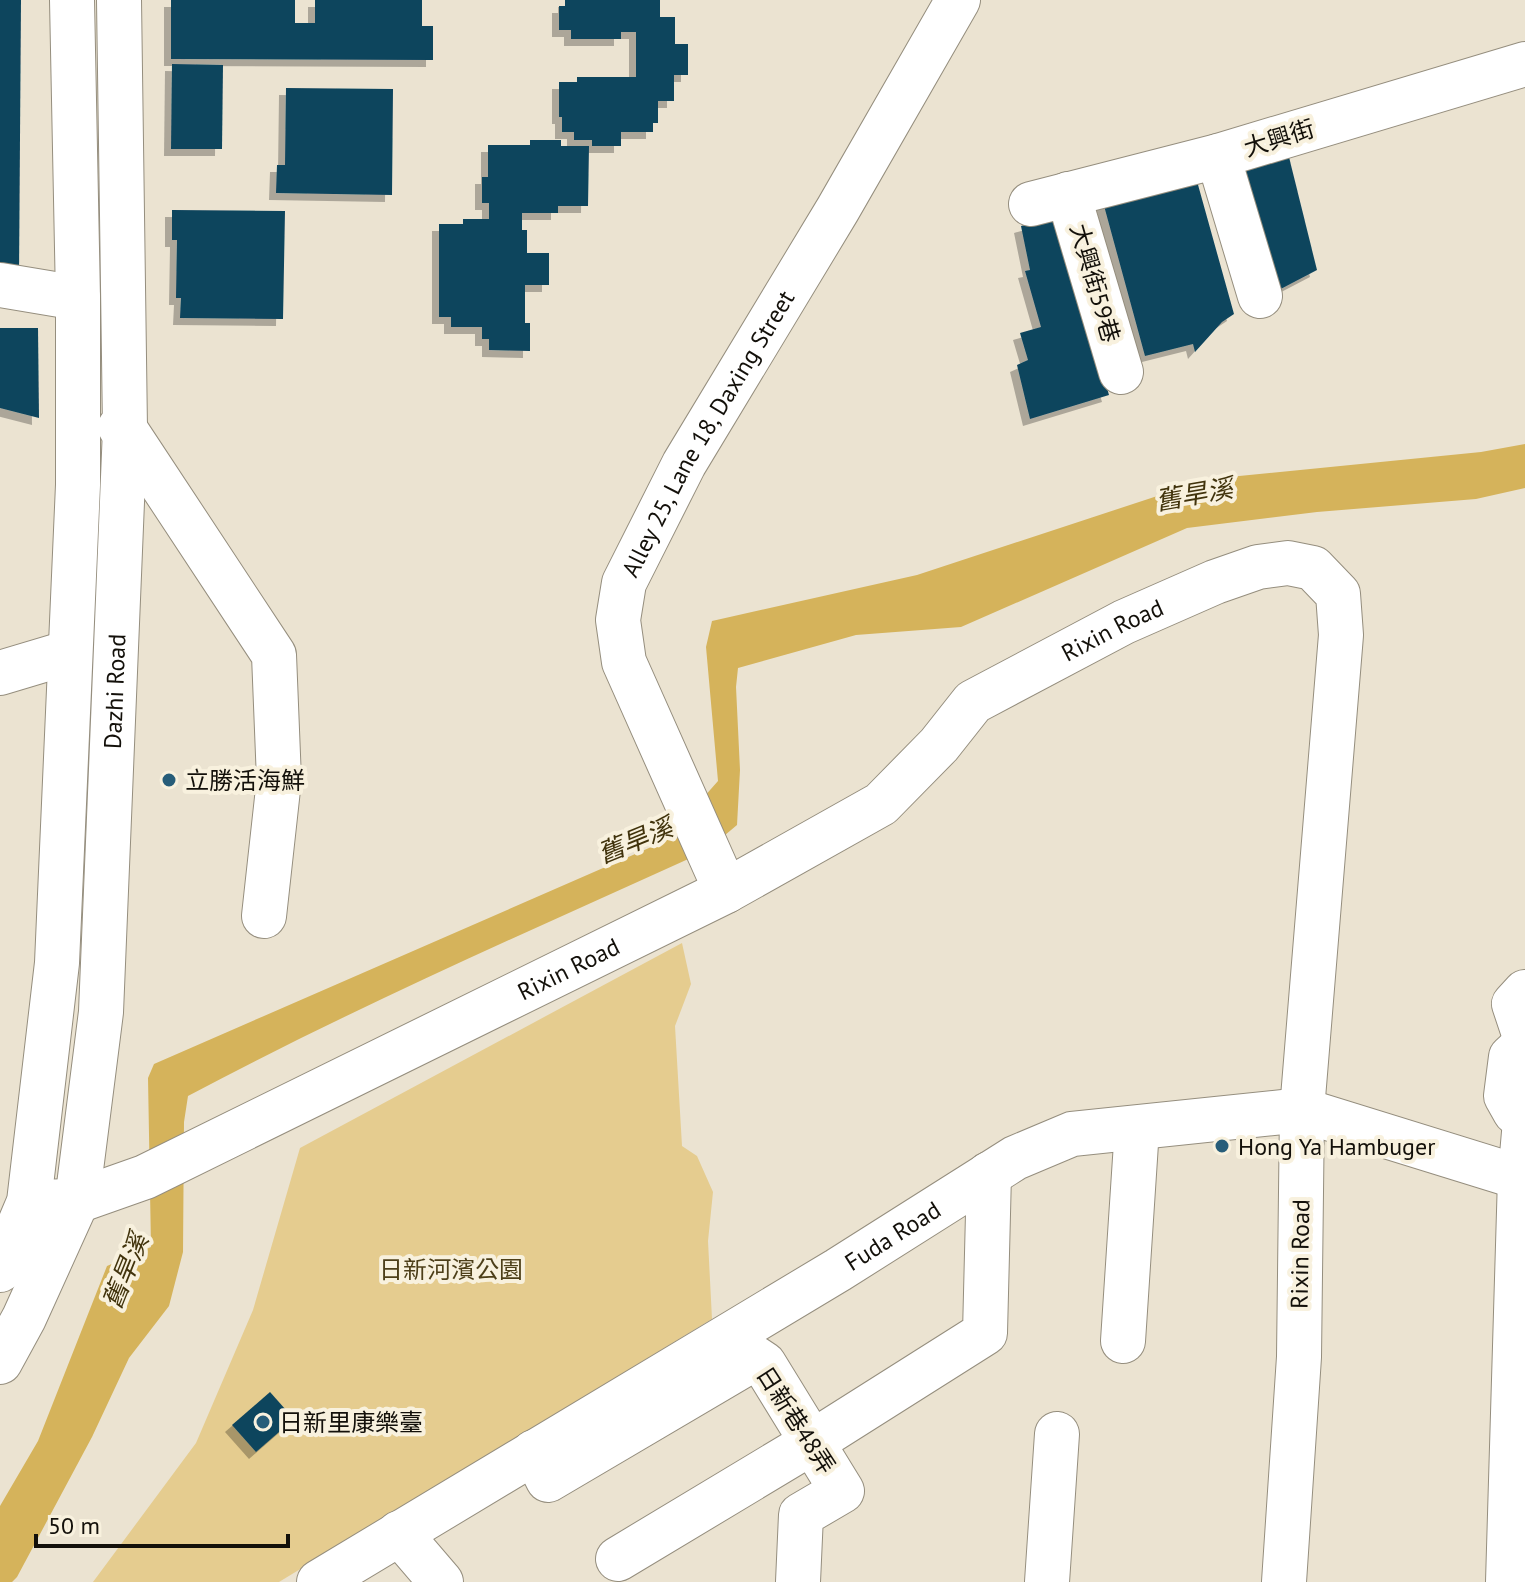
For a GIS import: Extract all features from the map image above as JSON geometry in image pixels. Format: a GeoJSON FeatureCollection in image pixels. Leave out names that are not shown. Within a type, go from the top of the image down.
{"type":"FeatureCollection","features":[{"type":"Feature","properties":{"kind":"street","name":"Dazhi Road"},"geometry":{"type":"LineString","coordinates":[[0,1270],[29,1202],[57,963],[79,414],[72,0]]}},
{"type":"Feature","properties":{"kind":"street","name":"Dazhi Road"},"geometry":{"type":"LineString","coordinates":[[0,1362],[24,1318],[77,1201],[101,1012],[125,429],[119,0]]}},
{"type":"Feature","properties":{"kind":"street","name":"Alley 25, Lane 18, Daxing Street"},"geometry":{"type":"LineString","coordinates":[[726,891],[624,662],[618,620],[624,583],[684,464],[838,209],[958,0]]}},
{"type":"Feature","properties":{"kind":"street","name":"大興街"},"geometry":{"type":"LineString","coordinates":[[1050,199],[1218,156],[1525,64]]}},
{"type":"Feature","properties":{"kind":"street"},"geometry":{"type":"LineString","coordinates":[[1218,156],[1260,296]]}},
{"type":"Feature","properties":{"kind":"street","name":"大興街59巷"},"geometry":{"type":"LineString","coordinates":[[1050,199],[1121,372]]}},
{"type":"Feature","properties":{"kind":"street"},"geometry":{"type":"LineString","coordinates":[[0,285],[78,298]]}},
{"type":"Feature","properties":{"kind":"street"},"geometry":{"type":"LineString","coordinates":[[79,414],[125,429],[274,655],[279,780],[264,916]]}},
{"type":"Feature","properties":{"kind":"street","name":"Rixin Road"},"geometry":{"type":"LineString","coordinates":[[29,1202],[77,1201],[145,1177],[726,891],[881,804],[939,745],[973,702],[1124,622],[1215,582],[1258,567],[1288,563],[1313,568],[1338,594],[1341,635],[1302,1110],[1299,1357],[1284,1582]]}},
{"type":"Feature","properties":{"kind":"street"},"geometry":{"type":"LineString","coordinates":[[0,673],[70,652]]}},
{"type":"Feature","properties":{"kind":"street"},"geometry":{"type":"LineString","coordinates":[[1525,992],[1514,1004],[1525,1037]]}},
{"type":"Feature","properties":{"kind":"street"},"geometry":{"type":"LineString","coordinates":[[1525,1044],[1511,1057],[1506,1096],[1515,1112],[1525,1114]]}},
{"type":"Feature","properties":{"kind":"street","name":"Fuda Road"},"geometry":{"type":"LineString","coordinates":[[319,1582],[838,1270],[1015,1158],[1072,1134],[1302,1110],[1522,1178]]}},
{"type":"Feature","properties":{"kind":"street"},"geometry":{"type":"LineString","coordinates":[[1508,1582],[1525,1121]]}},
{"type":"Feature","properties":{"kind":"street"},"geometry":{"type":"LineString","coordinates":[[1123,1341],[1137,1128]]}},
{"type":"Feature","properties":{"kind":"street"},"geometry":{"type":"LineString","coordinates":[[618,1559],[811,1443],[985,1333],[989,1174]]}},
{"type":"Feature","properties":{"kind":"street","name":"日新巷48弄"},"geometry":{"type":"LineString","coordinates":[[534,1452],[548,1480],[755,1358],[764,1364],[842,1491],[801,1515],[798,1582]]}},
{"type":"Feature","properties":{"kind":"street"},"geometry":{"type":"LineString","coordinates":[[1047,1582],[1057,1434]]}},
{"type":"Feature","properties":{"kind":"street"},"geometry":{"type":"LineString","coordinates":[[399,1533],[441,1582]]}},
{"type":"Feature","properties":{"kind":"green space","name":"日新河濱公園"},"geometry":{"type":"Polygon","coordinates":[[[682,943],[691,984],[675,1026],[682,1146],[697,1156],[713,1192],[708,1241],[712,1319],[279,1582],[93,1582],[196,1443],[253,1310],[300,1148],[682,943]]]}},
{"type":"Feature","properties":{"kind":"water","name":"舊旱溪"},"geometry":{"type":"Polygon","coordinates":[[[1525,444],[1525,488],[1476,499],[1317,512],[1187,528],[961,627],[856,635],[738,668],[740,770],[737,825],[706,851],[380,1000],[188,1096],[184,1122],[183,1252],[169,1306],[129,1358],[92,1437],[17,1577],[12,1582],[0,1582],[0,1506],[38,1441],[107,1266],[151,1247],[148,1078],[154,1064],[665,841],[718,781],[706,647],[712,621],[917,575],[1209,479],[1481,452],[1525,444]]]}},
{"type":"Feature","properties":{"kind":"building"},"geometry":{"type":"Polygon","coordinates":[[[0,0],[21,0],[19,276],[0,274],[0,0]]]}},
{"type":"Feature","properties":{"kind":"building"},"geometry":{"type":"Polygon","coordinates":[[[171,0],[295,0],[295,23],[315,23],[315,0],[422,0],[422,26],[433,26],[433,60],[171,59],[171,0]]]}},
{"type":"Feature","properties":{"kind":"building"},"geometry":{"type":"Polygon","coordinates":[[[565,0],[660,0],[660,17],[675,17],[675,44],[688,44],[688,75],[674,75],[674,101],[658,101],[658,123],[653,123],[653,132],[621,132],[621,146],[592,146],[592,140],[574,140],[574,132],[562,132],[559,82],[577,82],[577,77],[636,77],[636,32],[621,32],[621,39],[571,39],[571,30],[559,30],[559,6],[565,6],[565,0]]]}},
{"type":"Feature","properties":{"kind":"building"},"geometry":{"type":"Polygon","coordinates":[[[172,64],[223,65],[222,149],[171,149],[172,64]]]}},
{"type":"Feature","properties":{"kind":"building"},"geometry":{"type":"Polygon","coordinates":[[[286,88],[393,89],[392,195],[276,193],[277,165],[285,165],[286,88]]]}},
{"type":"Feature","properties":{"kind":"building"},"geometry":{"type":"Polygon","coordinates":[[[530,140],[561,140],[561,146],[589,146],[588,206],[558,206],[558,213],[522,213],[522,230],[527,230],[527,253],[549,253],[549,285],[525,285],[525,323],[530,323],[530,351],[489,350],[489,339],[482,339],[482,327],[451,327],[451,317],[439,317],[439,224],[463,224],[463,219],[489,219],[489,203],[482,203],[482,177],[488,177],[488,145],[530,145],[530,140]]]}},
{"type":"Feature","properties":{"kind":"building"},"geometry":{"type":"Polygon","coordinates":[[[1287,149],[1317,270],[1273,293],[1238,162],[1287,149]]]}},
{"type":"Feature","properties":{"kind":"building"},"geometry":{"type":"Polygon","coordinates":[[[1195,174],[1234,314],[1222,322],[1195,352],[1193,344],[1145,356],[1103,202],[1195,174]]]}},
{"type":"Feature","properties":{"kind":"building"},"geometry":{"type":"Polygon","coordinates":[[[172,210],[285,211],[283,319],[180,318],[181,298],[176,298],[177,240],[172,240],[172,210]]]}},
{"type":"Feature","properties":{"kind":"building"},"geometry":{"type":"Polygon","coordinates":[[[1057,216],[1109,395],[1030,419],[1017,365],[1028,360],[1020,333],[1041,327],[1025,271],[1030,270],[1021,226],[1057,216]]]}},
{"type":"Feature","properties":{"kind":"building"},"geometry":{"type":"Polygon","coordinates":[[[0,328],[38,328],[39,418],[0,408],[0,328]]]}},
{"type":"Feature","properties":{"kind":"building","name":"日新里康樂臺"},"geometry":{"type":"Polygon","coordinates":[[[270,1392],[294,1419],[256,1452],[232,1425],[270,1392]]]}},
{"type":"Feature","properties":{"kind":"place","name":"立勝活海鮮"},"geometry":{"type":"Point","coordinates":[169,780]}},
{"type":"Feature","properties":{"kind":"place","name":"Hong Ya Hambuger"},"geometry":{"type":"Point","coordinates":[1222,1146]}},
{"type":"Feature","properties":{"kind":"place","name":"日新里康樂臺"},"geometry":{"type":"Point","coordinates":[263,1422]}}]}
